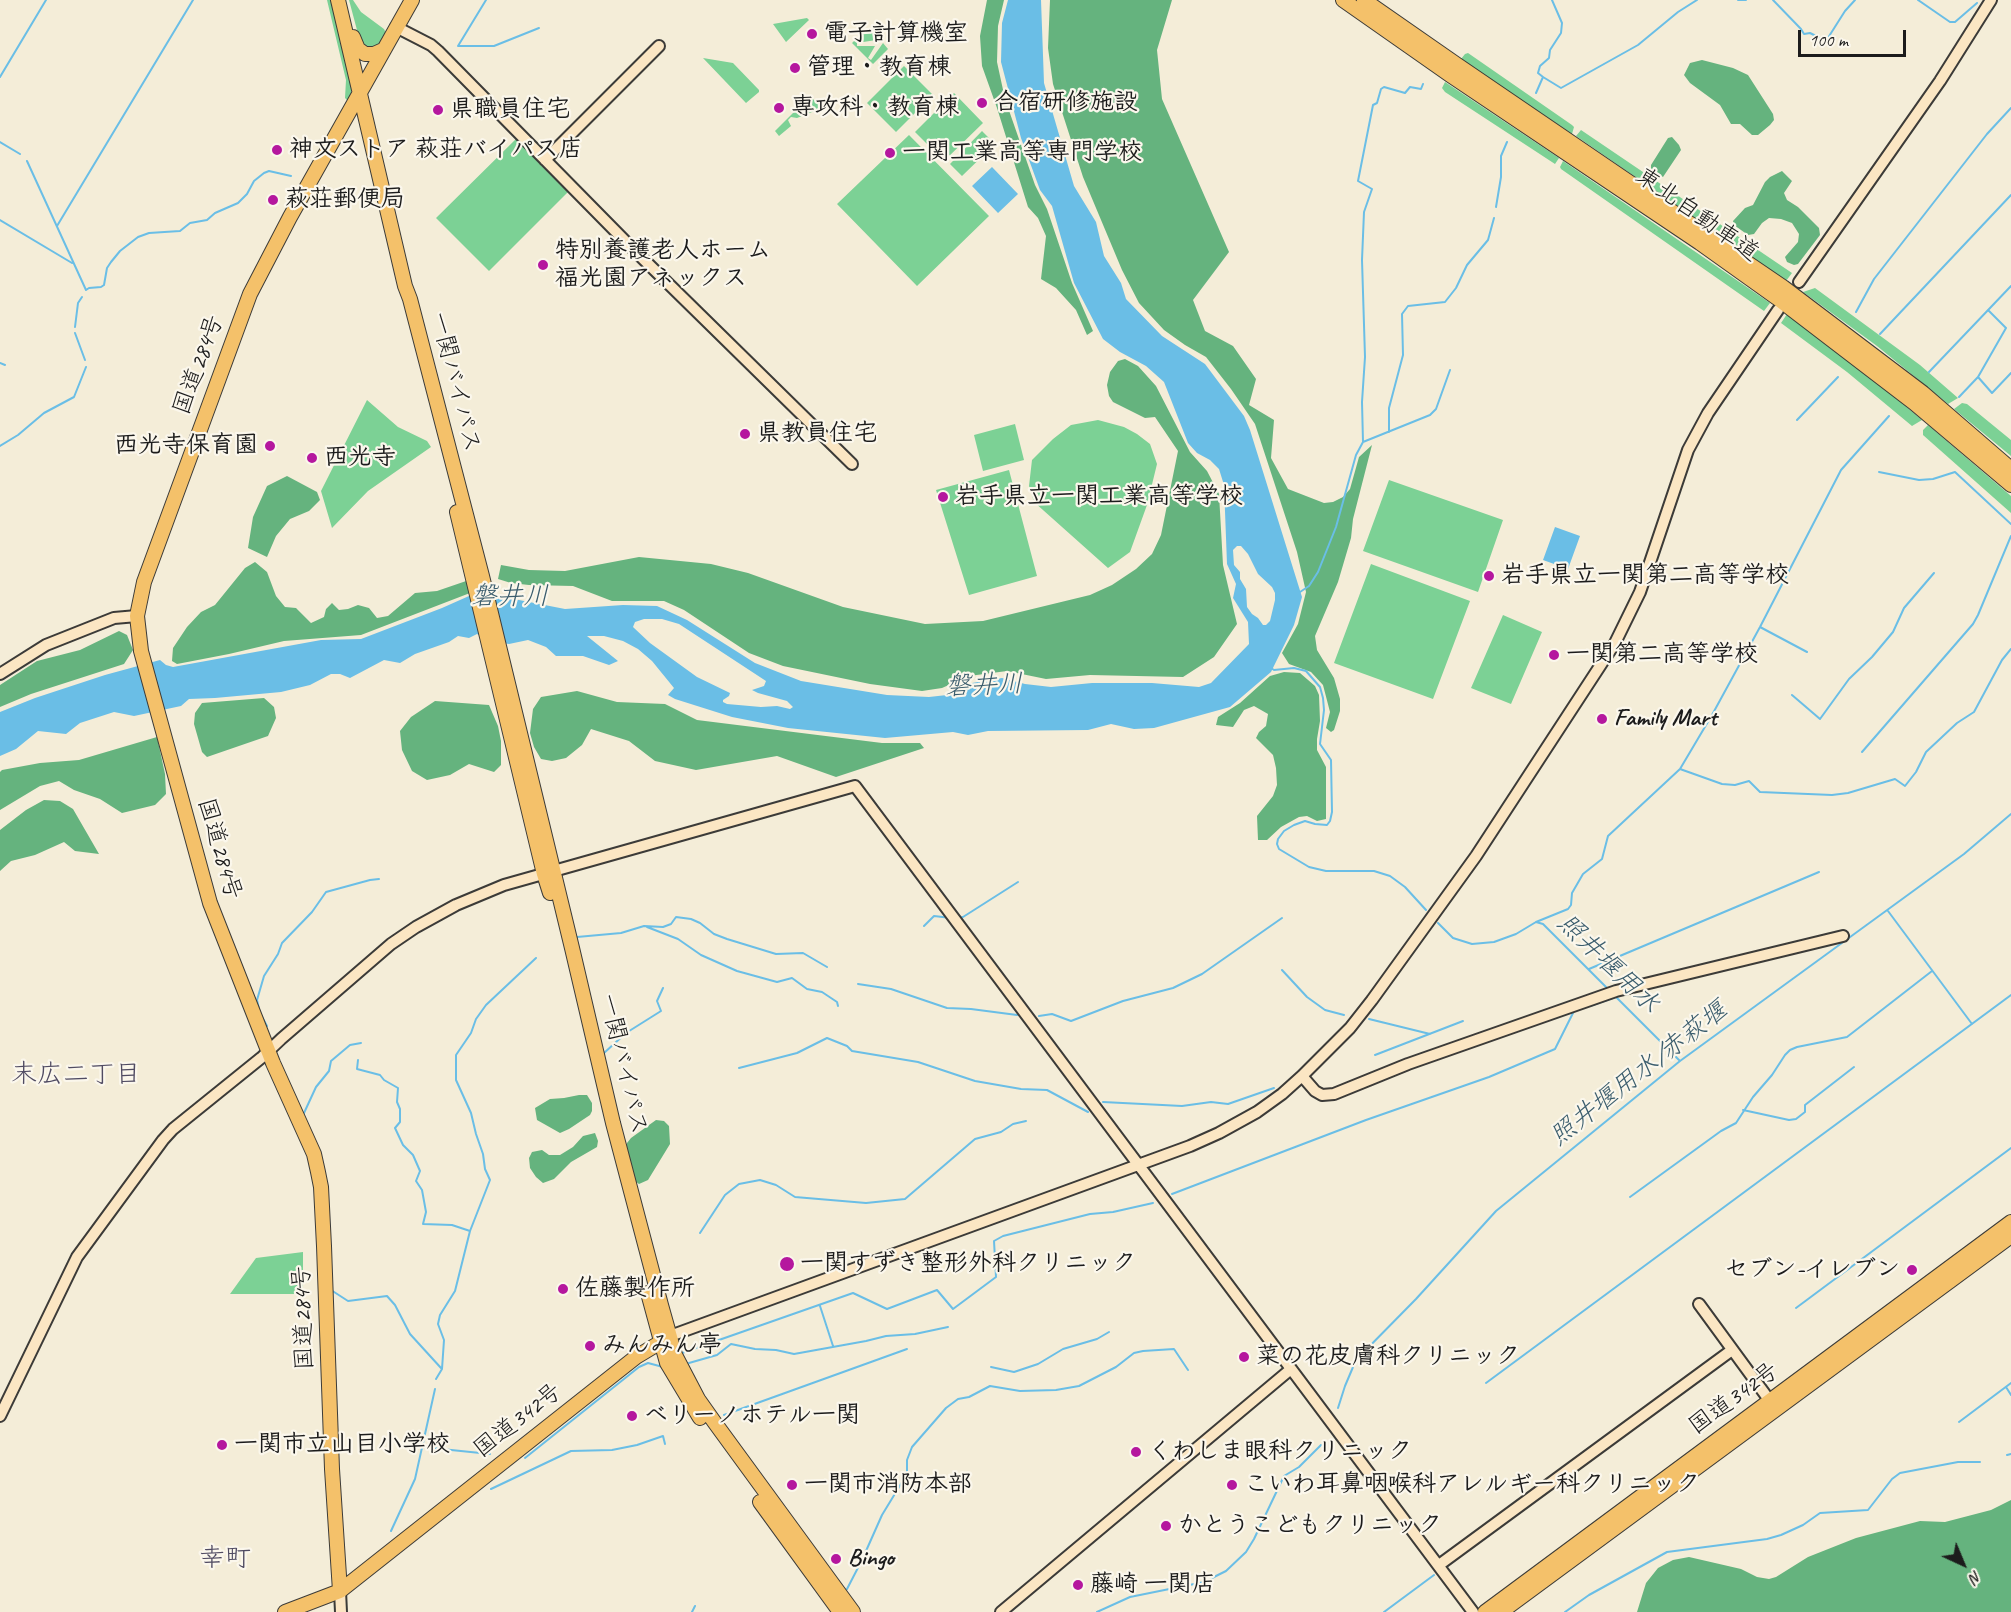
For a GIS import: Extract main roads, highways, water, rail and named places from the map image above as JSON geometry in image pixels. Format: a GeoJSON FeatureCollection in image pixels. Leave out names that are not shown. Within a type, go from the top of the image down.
{"type":"FeatureCollection","features":[{"type":"Feature","properties":{"kind":"highway","name":"一関バイパス"},"geometry":{"type":"LineString","coordinates":[[338,0],[360,91],[372,125],[410,285],[410,299],[456,477],[477,577],[548,872],[630,1192],[665,1339],[667,1363],[690,1403],[840,1612]]}},
{"type":"Feature","properties":{"kind":"highway"},"geometry":{"type":"LineString","coordinates":[[343,0],[358,49],[371,55],[383,50]]}},
{"type":"Feature","properties":{"kind":"highway","name":"国道284号"},"geometry":{"type":"LineString","coordinates":[[340,1591],[332,1469],[321,1187],[314,1154],[269,1051],[210,903],[141,651],[137,616],[144,582],[250,294],[290,217],[412,0]]}},
{"type":"Feature","properties":{"kind":"highway","name":"東北自動車道"},"geometry":{"type":"LineString","coordinates":[[1343,0],[1783,287],[1858,342],[1976,437],[2011,469]]}},
{"type":"Feature","properties":{"kind":"highway","name":"東北自動車道"},"geometry":{"type":"LineString","coordinates":[[1364,0],[1453,70],[1786,305],[1914,403],[2011,485]]}},
{"type":"Feature","properties":{"kind":"highway"},"geometry":{"type":"LineString","coordinates":[[1976,437],[2011,464]]}},
{"type":"Feature","properties":{"kind":"highway","name":"国道342号"},"geometry":{"type":"LineString","coordinates":[[1485,1612],[2011,1222]]}},
{"type":"Feature","properties":{"kind":"highway","name":"国道342号"},"geometry":{"type":"LineString","coordinates":[[1501,1612],[2011,1236]]}},
{"type":"Feature","properties":{"kind":"highway","name":"一関バイパス"},"geometry":{"type":"LineString","coordinates":[[665,1339],[698,1399],[853,1612]]}},
{"type":"Feature","properties":{"kind":"highway","name":"国道342号"},"geometry":{"type":"LineString","coordinates":[[340,1591],[636,1357],[665,1339]]}},
{"type":"Feature","properties":{"kind":"highway"},"geometry":{"type":"LineString","coordinates":[[285,1612],[340,1591]]}},
{"type":"Feature","properties":{"kind":"water","name":"磐井川"},"geometry":{"type":"Polygon","coordinates":[[[1008,0],[1041,0],[1044,83],[1074,186],[1096,222],[1104,256],[1121,283],[1126,299],[1162,336],[1205,364],[1244,416],[1250,430],[1302,597],[1294,625],[1271,672],[1230,707],[1154,728],[1134,729],[1111,724],[1088,730],[988,731],[968,735],[953,732],[885,738],[788,728],[732,717],[675,699],[668,695],[674,688],[652,661],[638,649],[623,641],[604,636],[587,636],[618,661],[609,665],[583,656],[556,656],[546,647],[528,640],[509,644],[490,641],[477,634],[469,638],[458,636],[449,642],[415,654],[400,663],[384,660],[350,678],[340,674],[331,674],[310,685],[281,692],[189,699],[181,706],[134,716],[114,712],[80,723],[66,734],[38,731],[16,749],[0,756],[0,712],[35,698],[160,660],[173,667],[321,640],[361,639],[478,592],[565,609],[623,605],[657,606],[687,620],[755,663],[801,681],[887,695],[929,697],[947,695],[966,684],[1002,678],[1051,687],[1092,683],[1152,683],[1199,687],[1211,683],[1249,644],[1248,622],[1233,598],[1236,584],[1227,564],[1224,485],[1219,469],[1210,460],[1197,453],[1188,443],[1164,382],[1146,366],[1120,352],[1103,339],[1074,283],[1052,206],[1040,190],[1021,138],[1001,62],[1002,23],[1008,0]],[[1241,546],[1233,550],[1234,565],[1240,572],[1240,579],[1246,589],[1247,607],[1263,625],[1266,625],[1270,621],[1275,593],[1258,574],[1248,554],[1241,546]],[[644,619],[635,622],[633,627],[650,643],[697,677],[730,693],[723,702],[761,707],[777,706],[790,709],[793,707],[787,701],[752,690],[764,686],[766,681],[679,624],[662,619],[644,619]]]}},
{"type":"Feature","properties":{"kind":"water"},"geometry":{"type":"Polygon","coordinates":[[[992,167],[1018,194],[998,213],[972,186],[992,167]]]}},
{"type":"Feature","properties":{"kind":"water"},"geometry":{"type":"Polygon","coordinates":[[[1555,527],[1580,536],[1568,569],[1543,560],[1555,527]]]}},
{"type":"Feature","properties":{"kind":"waterway"},"geometry":{"type":"LineString","coordinates":[[0,77],[46,0]]}},
{"type":"Feature","properties":{"kind":"waterway"},"geometry":{"type":"LineString","coordinates":[[57,226],[193,0]]}},
{"type":"Feature","properties":{"kind":"waterway"},"geometry":{"type":"LineString","coordinates":[[486,0],[458,46],[494,46],[539,28]]}},
{"type":"Feature","properties":{"kind":"waterway"},"geometry":{"type":"LineString","coordinates":[[1536,93],[1543,77],[1538,73],[1540,66],[1549,58],[1550,50],[1561,33],[1562,23],[1552,0]]}},
{"type":"Feature","properties":{"kind":"waterway"},"geometry":{"type":"LineString","coordinates":[[1543,77],[1561,88],[1638,45],[1678,12],[1697,0]]}},
{"type":"Feature","properties":{"kind":"waterway"},"geometry":{"type":"LineString","coordinates":[[1738,0],[1746,0]]}},
{"type":"Feature","properties":{"kind":"waterway"},"geometry":{"type":"LineString","coordinates":[[1773,0],[1804,34],[1810,33],[1826,41],[1845,11],[1855,0]]}},
{"type":"Feature","properties":{"kind":"waterway"},"geometry":{"type":"LineString","coordinates":[[1918,0],[1950,22],[1955,22],[1977,3]]}},
{"type":"Feature","properties":{"kind":"waterway"},"geometry":{"type":"LineString","coordinates":[[1363,442],[1362,402],[1365,357],[1362,260],[1364,212],[1372,189],[1358,181],[1373,105],[1377,103],[1381,89],[1384,87],[1405,93],[1410,87],[1421,89],[1423,84]]}},
{"type":"Feature","properties":{"kind":"waterway"},"geometry":{"type":"LineString","coordinates":[[1856,312],[1874,279],[1987,134],[2011,108]]}},
{"type":"Feature","properties":{"kind":"waterway"},"geometry":{"type":"LineString","coordinates":[[0,142],[20,154]]}},
{"type":"Feature","properties":{"kind":"waterway"},"geometry":{"type":"LineString","coordinates":[[1496,207],[1501,177],[1501,156],[1507,142]]}},
{"type":"Feature","properties":{"kind":"waterway"},"geometry":{"type":"LineString","coordinates":[[27,161],[86,290],[104,285],[107,268],[111,262],[120,251],[138,237],[149,233],[180,231],[190,223],[207,220],[215,213],[238,203],[247,194],[254,181],[269,171],[291,176]]}},
{"type":"Feature","properties":{"kind":"waterway"},"geometry":{"type":"LineString","coordinates":[[1880,334],[2011,195]]}},
{"type":"Feature","properties":{"kind":"waterway"},"geometry":{"type":"LineString","coordinates":[[1389,432],[1389,408],[1403,355],[1402,314],[1408,306],[1445,302],[1456,288],[1467,265],[1488,240],[1494,218]]}},
{"type":"Feature","properties":{"kind":"waterway"},"geometry":{"type":"LineString","coordinates":[[0,220],[72,263]]}},
{"type":"Feature","properties":{"kind":"waterway"},"geometry":{"type":"LineString","coordinates":[[1929,372],[2011,286]]}},
{"type":"Feature","properties":{"kind":"waterway"},"geometry":{"type":"LineString","coordinates":[[75,327],[78,303],[82,297]]}},
{"type":"Feature","properties":{"kind":"waterway"},"geometry":{"type":"LineString","coordinates":[[1959,397],[1978,377],[2006,328],[1988,310]]}},
{"type":"Feature","properties":{"kind":"waterway"},"geometry":{"type":"LineString","coordinates":[[75,333],[85,360]]}},
{"type":"Feature","properties":{"kind":"waterway"},"geometry":{"type":"LineString","coordinates":[[0,363],[5,365]]}},
{"type":"Feature","properties":{"kind":"waterway"},"geometry":{"type":"LineString","coordinates":[[0,446],[18,435],[44,413],[74,397],[86,367]]}},
{"type":"Feature","properties":{"kind":"waterway"},"geometry":{"type":"LineString","coordinates":[[1300,592],[1309,586],[1318,572],[1336,527],[1356,455],[1363,442],[1430,415],[1436,409],[1450,370]]}},
{"type":"Feature","properties":{"kind":"waterway"},"geometry":{"type":"LineString","coordinates":[[1978,377],[1992,393],[2011,373]]}},
{"type":"Feature","properties":{"kind":"waterway"},"geometry":{"type":"LineString","coordinates":[[1797,420],[1838,377]]}},
{"type":"Feature","properties":{"kind":"waterway"},"geometry":{"type":"LineString","coordinates":[[1536,922],[1568,909],[1571,905],[1572,893],[1583,874],[1602,859],[1608,836],[1680,769],[1760,627],[1841,470],[1889,416]]}},
{"type":"Feature","properties":{"kind":"waterway"},"geometry":{"type":"LineString","coordinates":[[1879,472],[1919,480],[1933,479],[1955,472],[2011,524]]}},
{"type":"Feature","properties":{"kind":"waterway"},"geometry":{"type":"LineString","coordinates":[[1862,752],[1973,624],[2011,536]]}},
{"type":"Feature","properties":{"kind":"waterway"},"geometry":{"type":"LineString","coordinates":[[1792,695],[1820,719],[1849,679],[1893,632],[1904,608],[1934,573]]}},
{"type":"Feature","properties":{"kind":"waterway"},"geometry":{"type":"LineString","coordinates":[[1760,627],[1807,652]]}},
{"type":"Feature","properties":{"kind":"waterway"},"geometry":{"type":"LineString","coordinates":[[1680,769],[1722,784],[1735,785],[1749,781],[1760,792],[1832,795],[1848,793],[1895,779],[1905,786],[1916,772],[1926,752],[1957,723],[1974,712],[2002,660],[2011,649]]}},
{"type":"Feature","properties":{"kind":"waterway","name":"照井堰用水"},"geometry":{"type":"LineString","coordinates":[[1271,668],[1274,670],[1294,668],[1306,671],[1320,687],[1324,710],[1320,744],[1331,760],[1332,812],[1330,821],[1327,825],[1305,821],[1294,825],[1284,831],[1278,839],[1279,849],[1309,867],[1326,871],[1374,871],[1390,876],[1405,887],[1426,910]]}},
{"type":"Feature","properties":{"kind":"waterway","name":"照井堰用水/赤萩堰"},"geometry":{"type":"LineString","coordinates":[[1338,1408],[1356,1360],[1416,1299],[1496,1211],[1680,1061],[1964,854],[2011,814]]}},
{"type":"Feature","properties":{"kind":"waterway"},"geometry":{"type":"LineString","coordinates":[[1589,969],[1819,872]]}},
{"type":"Feature","properties":{"kind":"waterway"},"geometry":{"type":"LineString","coordinates":[[259,1009],[257,1000],[264,976],[282,943],[312,912],[326,892],[379,879]]}},
{"type":"Feature","properties":{"kind":"waterway"},"geometry":{"type":"LineString","coordinates":[[959,918],[1018,882]]}},
{"type":"Feature","properties":{"kind":"waterway"},"geometry":{"type":"LineString","coordinates":[[1888,911],[1972,1024]]}},
{"type":"Feature","properties":{"kind":"waterway"},"geometry":{"type":"LineString","coordinates":[[924,926],[934,916],[951,918]]}},
{"type":"Feature","properties":{"kind":"waterway"},"geometry":{"type":"LineString","coordinates":[[577,937],[621,933],[644,926],[663,927],[671,924],[676,917],[691,919],[714,934],[776,954],[803,953],[827,967]]}},
{"type":"Feature","properties":{"kind":"waterway"},"geometry":{"type":"LineString","coordinates":[[1039,1016],[1052,1014],[1071,1021],[1123,1001],[1173,988],[1202,974],[1282,918]]}},
{"type":"Feature","properties":{"kind":"waterway","name":"照井堰用水"},"geometry":{"type":"LineString","coordinates":[[1438,923],[1453,938],[1472,944],[1494,942],[1516,934],[1536,922],[1543,924],[1608,989]]}},
{"type":"Feature","properties":{"kind":"waterway"},"geometry":{"type":"LineString","coordinates":[[647,927],[678,939],[701,955],[737,971],[777,982],[792,978],[807,989],[822,992],[837,1002],[838,1006]]}},
{"type":"Feature","properties":{"kind":"waterway"},"geometry":{"type":"LineString","coordinates":[[436,1379],[442,1369],[444,1340],[438,1324],[440,1315],[455,1291],[470,1231],[490,1180],[485,1169],[471,1113],[456,1080],[456,1055],[486,1005],[536,958]]}},
{"type":"Feature","properties":{"kind":"waterway"},"geometry":{"type":"LineString","coordinates":[[1282,970],[1307,997],[1325,1010],[1344,1015]]}},
{"type":"Feature","properties":{"kind":"waterway"},"geometry":{"type":"LineString","coordinates":[[1630,1197],[1721,1131],[1736,1123],[1790,1050],[1847,1037],[1932,971]]}},
{"type":"Feature","properties":{"kind":"waterway"},"geometry":{"type":"LineString","coordinates":[[858,984],[891,989],[947,1008],[1017,1015]]}},
{"type":"Feature","properties":{"kind":"waterway"},"geometry":{"type":"LineString","coordinates":[[604,1053],[626,1033],[661,1011],[657,1001],[663,988]]}},
{"type":"Feature","properties":{"kind":"waterway"},"geometry":{"type":"LineString","coordinates":[[1486,1383],[2011,995]]}},
{"type":"Feature","properties":{"kind":"waterway","name":"照井堰用水"},"geometry":{"type":"LineString","coordinates":[[1616,997],[1680,1061]]}},
{"type":"Feature","properties":{"kind":"waterway"},"geometry":{"type":"LineString","coordinates":[[1590,1006],[1616,997]]}},
{"type":"Feature","properties":{"kind":"waterway"},"geometry":{"type":"LineString","coordinates":[[1172,1194],[1366,1120],[1489,1077],[1555,1049],[1574,1011]]}},
{"type":"Feature","properties":{"kind":"waterway"},"geometry":{"type":"LineString","coordinates":[[261,1015],[267,1026]]}},
{"type":"Feature","properties":{"kind":"waterway"},"geometry":{"type":"LineString","coordinates":[[1369,1019],[1430,1034]]}},
{"type":"Feature","properties":{"kind":"waterway"},"geometry":{"type":"LineString","coordinates":[[1375,1055],[1463,1021]]}},
{"type":"Feature","properties":{"kind":"waterway"},"geometry":{"type":"LineString","coordinates":[[739,1068],[797,1053],[827,1038],[847,1046],[852,1051],[918,1062],[975,1081],[1021,1089],[1047,1090],[1088,1112]]}},
{"type":"Feature","properties":{"kind":"waterway"},"geometry":{"type":"LineString","coordinates":[[304,1113],[316,1087],[329,1071],[331,1061],[350,1045],[361,1043]]}},
{"type":"Feature","properties":{"kind":"waterway"},"geometry":{"type":"LineString","coordinates":[[358,1060],[357,1069],[380,1075],[398,1088],[397,1102],[400,1109],[400,1122],[395,1128],[403,1145],[413,1155],[420,1171],[416,1181],[422,1190],[426,1212],[423,1224],[452,1225],[470,1231]]}},
{"type":"Feature","properties":{"kind":"waterway"},"geometry":{"type":"LineString","coordinates":[[1743,1110],[1789,1120],[1796,1119],[1805,1112],[1805,1105],[1854,1067]]}},
{"type":"Feature","properties":{"kind":"waterway"},"geometry":{"type":"LineString","coordinates":[[1103,1102],[1182,1106],[1211,1102],[1228,1104],[1274,1088]]}},
{"type":"Feature","properties":{"kind":"waterway"},"geometry":{"type":"LineString","coordinates":[[700,1233],[725,1195],[739,1184],[760,1180],[776,1185],[795,1197],[866,1203],[905,1199],[975,1139],[1001,1132],[1013,1124],[1026,1121]]}},
{"type":"Feature","properties":{"kind":"waterway"},"geometry":{"type":"LineString","coordinates":[[1796,1308],[2011,1148]]}},
{"type":"Feature","properties":{"kind":"waterway"},"geometry":{"type":"LineString","coordinates":[[679,1354],[853,1293],[887,1309],[937,1290],[953,1309],[996,1277],[994,1241],[1003,1236],[1090,1214],[1113,1212],[1153,1203]]}},
{"type":"Feature","properties":{"kind":"waterway"},"geometry":{"type":"LineString","coordinates":[[331,1290],[348,1301],[387,1296],[395,1305],[410,1334],[441,1368]]}},
{"type":"Feature","properties":{"kind":"waterway"},"geometry":{"type":"LineString","coordinates":[[820,1306],[833,1346]]}},
{"type":"Feature","properties":{"kind":"waterway"},"geometry":{"type":"LineString","coordinates":[[689,1363],[717,1355],[731,1344],[794,1354],[886,1336],[915,1334],[948,1327]]}},
{"type":"Feature","properties":{"kind":"waterway"},"geometry":{"type":"LineString","coordinates":[[991,1367],[1014,1372],[1038,1364],[1063,1349],[1097,1339],[1109,1332]]}},
{"type":"Feature","properties":{"kind":"waterway"},"geometry":{"type":"LineString","coordinates":[[724,1415],[907,1349]]}},
{"type":"Feature","properties":{"kind":"waterway"},"geometry":{"type":"LineString","coordinates":[[847,1589],[882,1515],[907,1474],[907,1460],[912,1447],[946,1408],[958,1399],[969,1397],[990,1386],[1020,1391],[1056,1390],[1079,1386],[1116,1367],[1134,1353],[1143,1351],[1174,1349],[1188,1370]]}},
{"type":"Feature","properties":{"kind":"waterway"},"geometry":{"type":"LineString","coordinates":[[525,1458],[639,1367],[648,1363],[663,1367]]}},
{"type":"Feature","properties":{"kind":"waterway"},"geometry":{"type":"LineString","coordinates":[[1959,1422],[2011,1383]]}},
{"type":"Feature","properties":{"kind":"waterway"},"geometry":{"type":"LineString","coordinates":[[2006,1387],[2011,1395]]}},
{"type":"Feature","properties":{"kind":"waterway"},"geometry":{"type":"LineString","coordinates":[[391,1531],[415,1479],[435,1389]]}},
{"type":"Feature","properties":{"kind":"waterway"},"geometry":{"type":"LineString","coordinates":[[491,1489],[571,1451],[612,1450],[663,1436],[665,1444]]}},
{"type":"Feature","properties":{"kind":"waterway","name":"照井堰用水/赤萩堰"},"geometry":{"type":"LineString","coordinates":[[1097,1612],[1130,1597],[1204,1582],[1226,1571],[1246,1552],[1254,1539],[1284,1476],[1299,1467],[1321,1445]]}},
{"type":"Feature","properties":{"kind":"waterway"},"geometry":{"type":"LineString","coordinates":[[422,1447],[490,1454]]}},
{"type":"Feature","properties":{"kind":"waterway"},"geometry":{"type":"LineString","coordinates":[[2007,1455],[2011,1454]]}},
{"type":"Feature","properties":{"kind":"waterway"},"geometry":{"type":"LineString","coordinates":[[1565,1612],[1589,1595],[1667,1552],[1767,1539],[1803,1525],[1820,1513],[1868,1510],[1892,1479],[1900,1473],[1958,1462],[1980,1462]]}},
{"type":"Feature","properties":{"kind":"waterway"},"geometry":{"type":"LineString","coordinates":[[1384,1612],[1434,1575]]}},
{"type":"Feature","properties":{"kind":"waterway"},"geometry":{"type":"LineString","coordinates":[[692,1612],[695,1606]]}},
{"type":"Feature","properties":{"kind":"place","name":"電子計算機室"},"geometry":{"type":"Point","coordinates":[812,34]}},
{"type":"Feature","properties":{"kind":"place","name":"管理・教育棟"},"geometry":{"type":"Point","coordinates":[795,68]}},
{"type":"Feature","properties":{"kind":"place","name":"合宿研修施設"},"geometry":{"type":"Point","coordinates":[982,103]}},
{"type":"Feature","properties":{"kind":"place","name":"専攻科・教育棟"},"geometry":{"type":"Point","coordinates":[779,108]}},
{"type":"Feature","properties":{"kind":"place","name":"県職員住宅"},"geometry":{"type":"Point","coordinates":[438,110]}},
{"type":"Feature","properties":{"kind":"place","name":"神文ストア 萩荘バイパス店"},"geometry":{"type":"Point","coordinates":[277,150]}},
{"type":"Feature","properties":{"kind":"place","name":"一関工業高等専門学校"},"geometry":{"type":"Point","coordinates":[890,153]}},
{"type":"Feature","properties":{"kind":"place","name":"萩荘郵便局"},"geometry":{"type":"Point","coordinates":[273,200]}},
{"type":"Feature","properties":{"kind":"place","name":"特別養護老人ホーム 福光園アネックス"},"geometry":{"type":"Point","coordinates":[543,265]}},
{"type":"Feature","properties":{"kind":"place","name":"県教員住宅"},"geometry":{"type":"Point","coordinates":[745,434]}},
{"type":"Feature","properties":{"kind":"place","name":"西光寺保育園"},"geometry":{"type":"Point","coordinates":[270,446]}},
{"type":"Feature","properties":{"kind":"place","name":"西光寺"},"geometry":{"type":"Point","coordinates":[312,458]}},
{"type":"Feature","properties":{"kind":"place","name":"岩手県立一関工業高等学校"},"geometry":{"type":"Point","coordinates":[943,497]}},
{"type":"Feature","properties":{"kind":"place","name":"岩手県立一関第二高等学校"},"geometry":{"type":"Point","coordinates":[1489,576]}},
{"type":"Feature","properties":{"kind":"place","name":"一関第二高等学校"},"geometry":{"type":"Point","coordinates":[1554,655]}},
{"type":"Feature","properties":{"kind":"place","name":"Family Mart"},"geometry":{"type":"Point","coordinates":[1602,719]}},
{"type":"Feature","properties":{"kind":"place","name":"一関すずき整形外科クリニック"},"geometry":{"type":"Point","coordinates":[787,1264]}},
{"type":"Feature","properties":{"kind":"place","name":"セブン-イレブン"},"geometry":{"type":"Point","coordinates":[1912,1270]}},
{"type":"Feature","properties":{"kind":"place","name":"佐藤製作所"},"geometry":{"type":"Point","coordinates":[563,1289]}},
{"type":"Feature","properties":{"kind":"place","name":"みんみん亭"},"geometry":{"type":"Point","coordinates":[590,1346]}},
{"type":"Feature","properties":{"kind":"place","name":"菜の花皮膚科クリニック"},"geometry":{"type":"Point","coordinates":[1244,1357]}},
{"type":"Feature","properties":{"kind":"place","name":"ベリーノホテル一関"},"geometry":{"type":"Point","coordinates":[632,1416]}},
{"type":"Feature","properties":{"kind":"place","name":"一関市立山目小学校"},"geometry":{"type":"Point","coordinates":[222,1445]}},
{"type":"Feature","properties":{"kind":"place","name":"くわしま眼科クリニック"},"geometry":{"type":"Point","coordinates":[1136,1452]}},
{"type":"Feature","properties":{"kind":"place","name":"一関市消防本部"},"geometry":{"type":"Point","coordinates":[792,1485]}},
{"type":"Feature","properties":{"kind":"place","name":"こいわ耳鼻咽喉科アレルギー科クリニック"},"geometry":{"type":"Point","coordinates":[1232,1485]}},
{"type":"Feature","properties":{"kind":"place","name":"かとうこどもクリニック"},"geometry":{"type":"Point","coordinates":[1166,1526]}},
{"type":"Feature","properties":{"kind":"place","name":"Bingo"},"geometry":{"type":"Point","coordinates":[836,1559]}},
{"type":"Feature","properties":{"kind":"place","name":"藤崎 一関店"},"geometry":{"type":"Point","coordinates":[1078,1585]}},
{"type":"Feature","properties":{"kind":"district","name":"末広二丁目"},"geometry":{"type":"Point","coordinates":[76,1075]}},
{"type":"Feature","properties":{"kind":"district","name":"幸町"},"geometry":{"type":"Point","coordinates":[225,1559]}}]}
